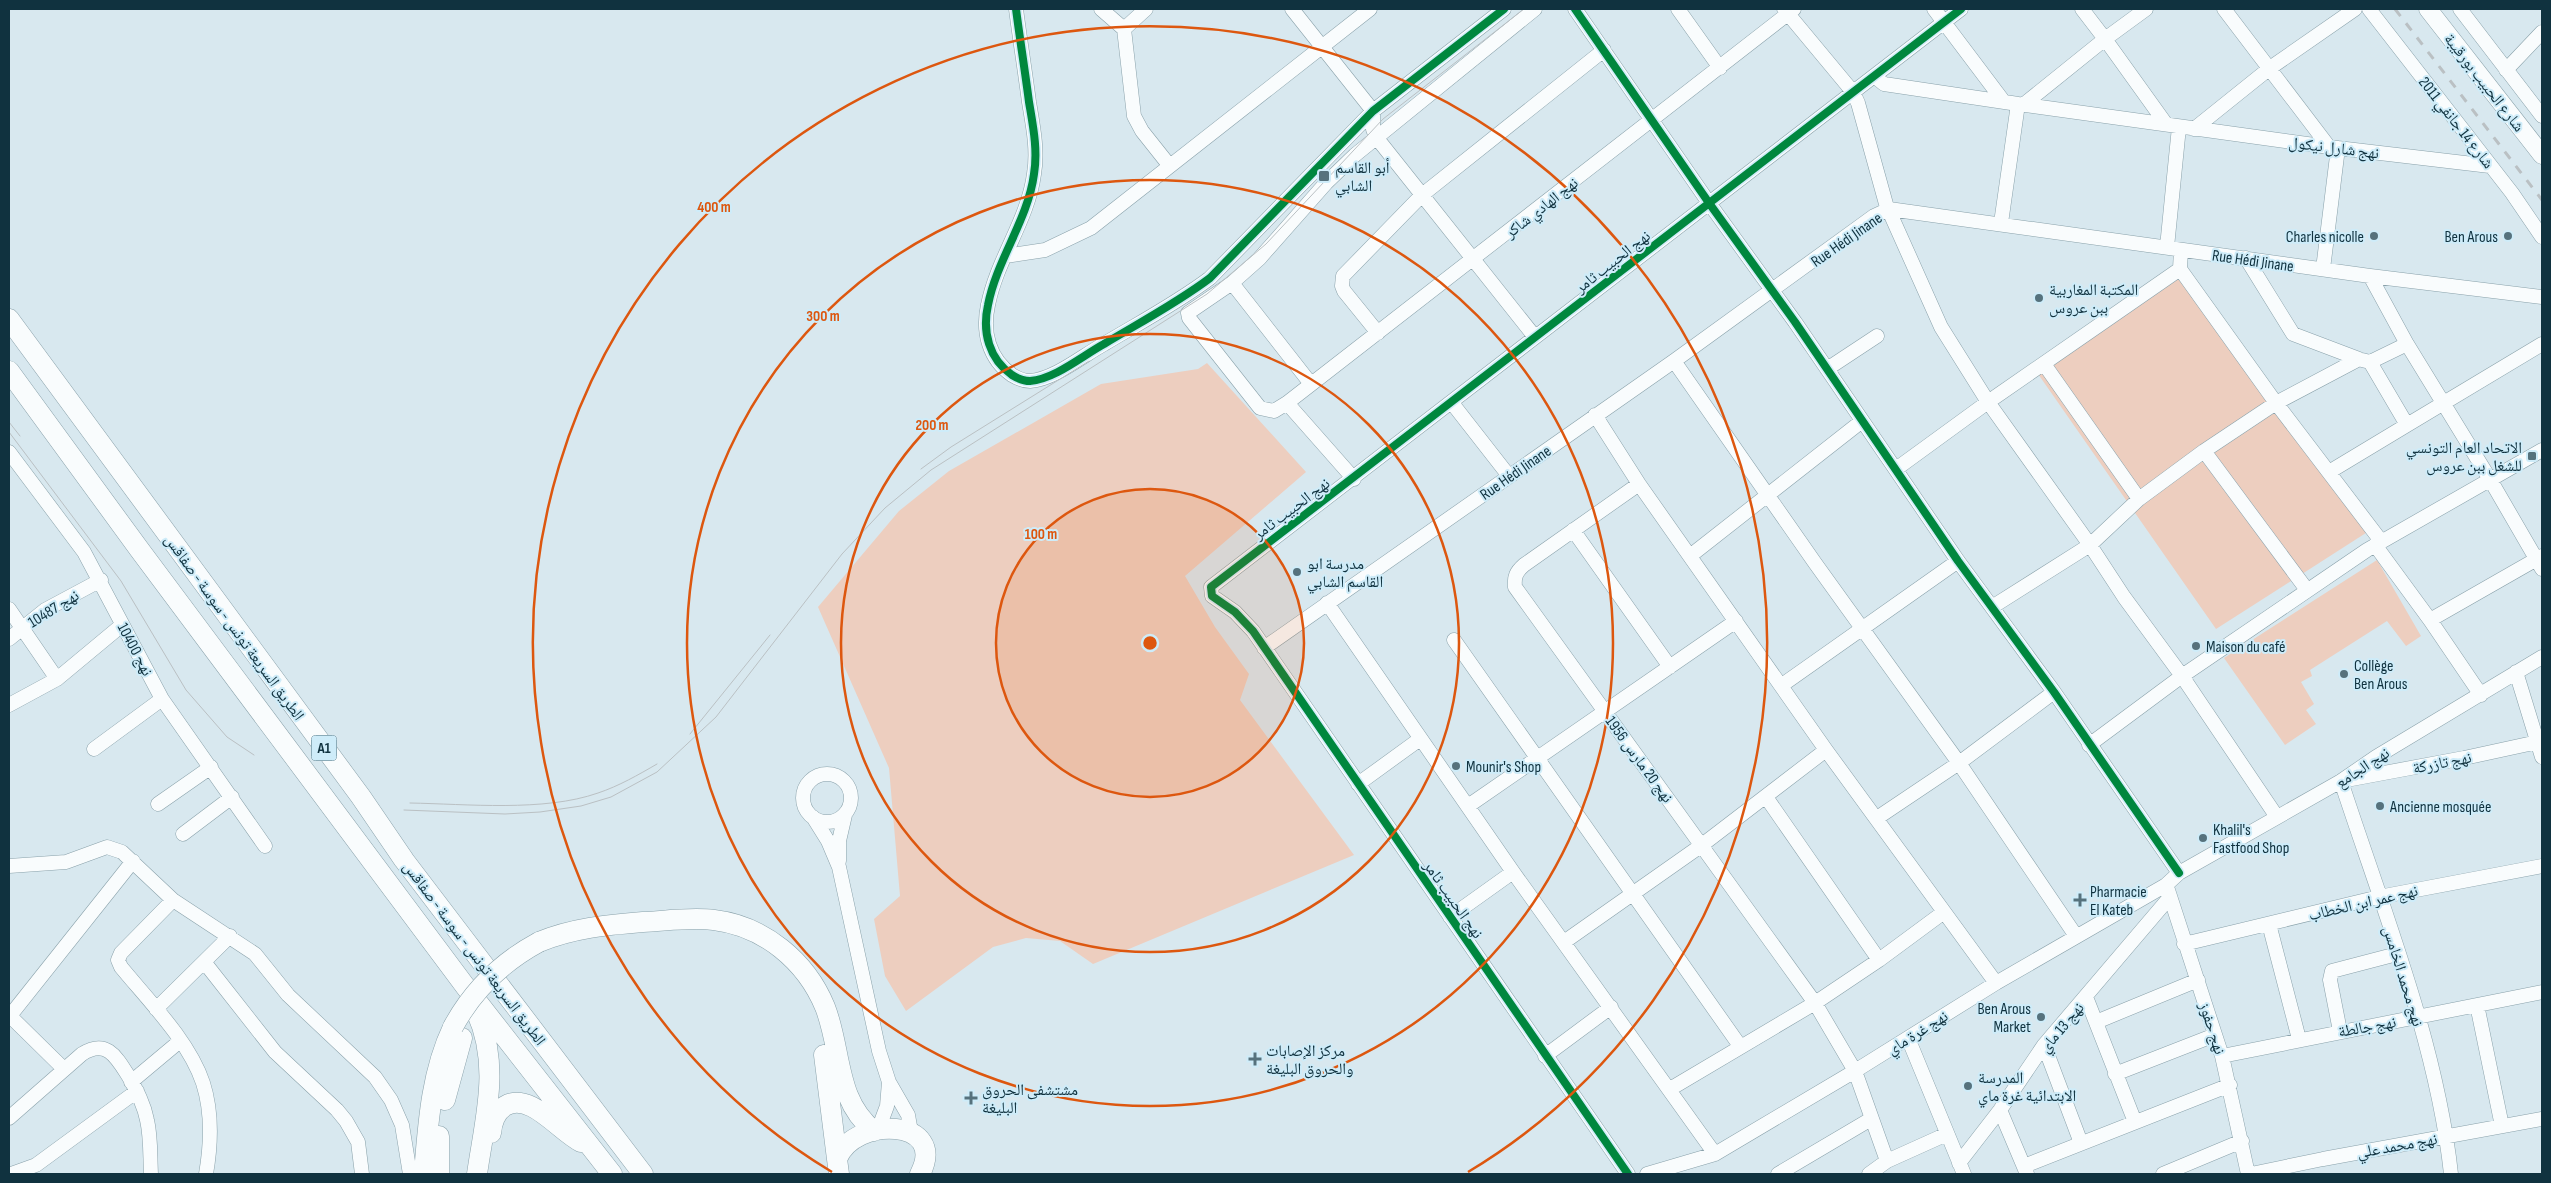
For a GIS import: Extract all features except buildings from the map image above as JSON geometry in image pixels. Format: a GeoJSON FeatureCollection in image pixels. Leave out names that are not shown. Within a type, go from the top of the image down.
{"type":"FeatureCollection","features":[{"type":"Feature","properties":{"kind":"highway","name":"الطريق السريعة تونس - سوسة - صفاقس"},"geometry":{"type":"LineString","coordinates":[[9,319],[361,797],[404,860],[643,1174]]}},
{"type":"Feature","properties":{"kind":"highway","name":"الطريق السريعة تونس - سوسة - صفاقس"},"geometry":{"type":"LineString","coordinates":[[9,371],[139,549],[465,986],[612,1174]]}},
{"type":"Feature","properties":{"kind":"highway"},"geometry":{"type":"LineString","coordinates":[[542,948],[564,932],[594,926],[689,919],[726,922],[762,935],[794,959],[818,993],[830,1023],[846,1094],[860,1118],[876,1130]]}},
{"type":"Feature","properties":{"kind":"highway"},"geometry":{"type":"LineString","coordinates":[[439,1174],[439,1146],[443,1108],[455,1058],[458,1032],[468,1003],[485,982],[510,960],[542,948],[601,937],[690,932],[728,936],[769,952],[799,982],[814,1014],[826,1063],[832,1135],[838,1167]]}},
{"type":"Feature","properties":{"kind":"highway"},"geometry":{"type":"LineString","coordinates":[[465,986],[483,1025],[491,1061],[477,1174]]}},
{"type":"Feature","properties":{"kind":"highway"},"geometry":{"type":"LineString","coordinates":[[424,1174],[435,1080],[442,1053],[458,1032]]}},
{"type":"Feature","properties":{"kind":"highway"},"geometry":{"type":"LineString","coordinates":[[486,1174],[492,1121],[500,1110],[511,1103],[531,1105],[564,1132],[591,1147]]}},
{"type":"Feature","properties":{"kind":"highway"},"geometry":{"type":"LineString","coordinates":[[838,1167],[846,1146],[876,1130],[898,1128],[910,1132],[920,1142],[925,1154],[920,1174]]}},
{"type":"Feature","properties":{"kind":"main road","name":"شارع الحبيب بورقيبة"},"geometry":{"type":"LineString","coordinates":[[2428,9],[2542,154]]}},
{"type":"Feature","properties":{"kind":"street"},"geometry":{"type":"LineString","coordinates":[[1016,9],[1035,160],[1034,174],[1028,199],[1005,256],[988,306],[988,338],[992,354],[1000,366],[1016,377],[1028,381],[1041,378],[1187,295],[1210,278],[1373,111],[1504,9]]}},
{"type":"Feature","properties":{"kind":"street"},"geometry":{"type":"LineString","coordinates":[[1101,9],[1124,29],[1134,116],[1142,131],[1169,165]]}},
{"type":"Feature","properties":{"kind":"street"},"geometry":{"type":"LineString","coordinates":[[1124,29],[1146,9]]}},
{"type":"Feature","properties":{"kind":"street"},"geometry":{"type":"LineString","coordinates":[[1292,9],[1373,111],[1373,130],[1376,137],[1535,337]]}},
{"type":"Feature","properties":{"kind":"street"},"geometry":{"type":"LineString","coordinates":[[1005,256],[1045,250],[1069,240],[1097,223],[1370,9]]}},
{"type":"Feature","properties":{"kind":"street"},"geometry":{"type":"LineString","coordinates":[[1311,384],[1232,283],[1259,259],[1326,183],[1376,137],[1535,9]]}},
{"type":"Feature","properties":{"kind":"street"},"geometry":{"type":"LineString","coordinates":[[1575,9],[1709,204],[1828,369],[1958,561],[2054,692],[2179,873]]}},
{"type":"Feature","properties":{"kind":"street"},"geometry":{"type":"LineString","coordinates":[[1678,9],[1720,68]]}},
{"type":"Feature","properties":{"kind":"street"},"geometry":{"type":"LineString","coordinates":[[1934,9],[2015,104]]}},
{"type":"Feature","properties":{"kind":"street","name":"نهج الحبيب ثامر"},"geometry":{"type":"LineString","coordinates":[[1628,1174],[1264,648],[1245,622],[1212,596],[1211,587],[1354,479],[1961,9]]}},
{"type":"Feature","properties":{"kind":"street"},"geometry":{"type":"LineString","coordinates":[[2082,9],[2172,126],[2167,247]]}},
{"type":"Feature","properties":{"kind":"street"},"geometry":{"type":"LineString","coordinates":[[2001,223],[2015,104],[2146,9]]}},
{"type":"Feature","properties":{"kind":"street"},"geometry":{"type":"LineString","coordinates":[[2224,9],[2334,147],[2323,269]]}},
{"type":"Feature","properties":{"kind":"street"},"geometry":{"type":"LineString","coordinates":[[2194,129],[2270,68],[2355,9]]}},
{"type":"Feature","properties":{"kind":"street","name":"شارع 14 جانفي 2011"},"geometry":{"type":"LineString","coordinates":[[2369,9],[2542,237]]}},
{"type":"Feature","properties":{"kind":"street"},"geometry":{"type":"LineString","coordinates":[[2460,9],[2542,116]]}},
{"type":"Feature","properties":{"kind":"street"},"geometry":{"type":"LineString","coordinates":[[1789,10],[1853,92],[1861,110],[1889,209],[1941,327],[1988,402],[2090,545],[2124,597],[2182,676],[2278,817]]}},
{"type":"Feature","properties":{"kind":"street","name":"نهج الهادي شاكر"},"geometry":{"type":"LineString","coordinates":[[1232,283],[1190,311],[1188,315],[1260,408],[1274,411],[1473,261],[1720,68],[1789,10]]}},
{"type":"Feature","properties":{"kind":"street"},"geometry":{"type":"LineString","coordinates":[[2506,70],[2542,32]]}},
{"type":"Feature","properties":{"kind":"street"},"geometry":{"type":"LineString","coordinates":[[1378,333],[1344,291],[1342,286],[1343,276],[1422,195],[1604,50]]}},
{"type":"Feature","properties":{"kind":"street"},"geometry":{"type":"LineString","coordinates":[[2473,67],[2491,50]]}},
{"type":"Feature","properties":{"kind":"street","name":"نهج شارل نيكول"},"geometry":{"type":"LineString","coordinates":[[1874,76],[1884,84],[2015,104],[2194,129],[2490,166]]}},
{"type":"Feature","properties":{"kind":"street","name":"Rue Hédi Jinane"},"geometry":{"type":"LineString","coordinates":[[1264,648],[1773,291],[1874,216],[1889,209],[2001,223],[2370,276],[2542,297]]}},
{"type":"Feature","properties":{"kind":"street"},"geometry":{"type":"LineString","coordinates":[[2181,250],[2180,269],[2276,403],[2329,472],[2480,695]]}},
{"type":"Feature","properties":{"kind":"street"},"geometry":{"type":"LineString","coordinates":[[2246,258],[2293,334],[2365,361],[2407,424]]}},
{"type":"Feature","properties":{"kind":"street"},"geometry":{"type":"LineString","coordinates":[[1896,469],[1988,402],[2180,269]]}},
{"type":"Feature","properties":{"kind":"street"},"geometry":{"type":"LineString","coordinates":[[2370,276],[2442,403],[2540,562],[2430,620]]}},
{"type":"Feature","properties":{"kind":"street"},"geometry":{"type":"LineString","coordinates":[[1828,369],[1877,336]]}},
{"type":"Feature","properties":{"kind":"street"},"geometry":{"type":"LineString","coordinates":[[1992,608],[2090,545],[2139,498],[2204,451],[2276,403],[2365,361],[2407,344]]}},
{"type":"Feature","properties":{"kind":"street"},"geometry":{"type":"LineString","coordinates":[[2329,472],[2542,344]]}},
{"type":"Feature","properties":{"kind":"street"},"geometry":{"type":"LineString","coordinates":[[1674,361],[1959,763],[2076,936]]}},
{"type":"Feature","properties":{"kind":"street"},"geometry":{"type":"LineString","coordinates":[[2044,364],[2139,498]]}},
{"type":"Feature","properties":{"kind":"street"},"geometry":{"type":"LineString","coordinates":[[1286,403],[1354,479]]}},
{"type":"Feature","properties":{"kind":"street"},"geometry":{"type":"LineString","coordinates":[[1452,403],[1509,476]]}},
{"type":"Feature","properties":{"kind":"street"},"geometry":{"type":"LineString","coordinates":[[1595,415],[1639,484],[1782,684],[1826,750],[1996,983]]}},
{"type":"Feature","properties":{"kind":"street"},"geometry":{"type":"LineString","coordinates":[[1690,556],[1862,421]]}},
{"type":"Feature","properties":{"kind":"street"},"geometry":{"type":"LineString","coordinates":[[2089,745],[2182,676],[2378,543],[2542,450]]}},
{"type":"Feature","properties":{"kind":"street"},"geometry":{"type":"LineString","coordinates":[[2204,451],[2307,590]]}},
{"type":"Feature","properties":{"kind":"street","name":"نهج 10400"},"geometry":{"type":"LineString","coordinates":[[12,462],[84,552],[101,580],[122,625],[162,699],[265,846]]}},
{"type":"Feature","properties":{"kind":"street","name":"نهج 20 مارس 1956"},"geometry":{"type":"LineString","coordinates":[[1639,484],[1517,571],[1514,579],[1515,587],[1814,1003],[1856,1071],[1872,1119],[1879,1170]]}},
{"type":"Feature","properties":{"kind":"street"},"geometry":{"type":"LineString","coordinates":[[1572,530],[1670,667]]}},
{"type":"Feature","properties":{"kind":"street"},"geometry":{"type":"LineString","coordinates":[[1782,684],[1958,561]]}},
{"type":"Feature","properties":{"kind":"street","name":"نهج 10487"},"geometry":{"type":"LineString","coordinates":[[9,639],[45,610],[101,580]]}},
{"type":"Feature","properties":{"kind":"street"},"geometry":{"type":"LineString","coordinates":[[1327,603],[1513,872],[1715,1154]]}},
{"type":"Feature","properties":{"kind":"street"},"geometry":{"type":"LineString","coordinates":[[9,609],[57,679]]}},
{"type":"Feature","properties":{"kind":"street"},"geometry":{"type":"LineString","coordinates":[[1468,806],[1736,621]]}},
{"type":"Feature","properties":{"kind":"street"},"geometry":{"type":"LineString","coordinates":[[9,705],[57,679],[122,625]]}},
{"type":"Feature","properties":{"kind":"street"},"geometry":{"type":"LineString","coordinates":[[1454,640],[1631,895],[1740,1046]]}},
{"type":"Feature","properties":{"kind":"street","name":"نهج الجامع"},"geometry":{"type":"LineString","coordinates":[[2179,873],[2341,781],[2376,757],[2542,657]]}},
{"type":"Feature","properties":{"kind":"street"},"geometry":{"type":"LineString","coordinates":[[2516,672],[2540,741],[2542,757]]}},
{"type":"Feature","properties":{"kind":"street"},"geometry":{"type":"LineString","coordinates":[[1877,818],[1959,763],[2054,692]]}},
{"type":"Feature","properties":{"kind":"street"},"geometry":{"type":"LineString","coordinates":[[94,749],[162,699]]}},
{"type":"Feature","properties":{"kind":"street"},"geometry":{"type":"LineString","coordinates":[[1358,784],[1420,739]]}},
{"type":"Feature","properties":{"kind":"street","name":"نهج تازركة"},"geometry":{"type":"LineString","coordinates":[[2341,781],[2464,758],[2540,741]]}},
{"type":"Feature","properties":{"kind":"street"},"geometry":{"type":"LineString","coordinates":[[1564,942],[1702,845],[1826,750]]}},
{"type":"Feature","properties":{"kind":"street"},"geometry":{"type":"LineString","coordinates":[[158,804],[211,767]]}},
{"type":"Feature","properties":{"kind":"street"},"geometry":{"type":"LineString","coordinates":[[839,867],[839,841],[844,815],[849,808],[851,792],[841,778],[826,774],[812,780],[804,792],[805,806],[828,841],[839,867],[879,1051],[889,1082],[908,1115],[910,1132]]}},
{"type":"Feature","properties":{"kind":"street","name":"نهج محمد الخامس"},"geometry":{"type":"LineString","coordinates":[[2341,781],[2418,1017],[2447,1136],[2451,1174]]}},
{"type":"Feature","properties":{"kind":"street"},"geometry":{"type":"LineString","coordinates":[[183,834],[232,797]]}},
{"type":"Feature","properties":{"kind":"street"},"geometry":{"type":"LineString","coordinates":[[1766,797],[1880,960]]}},
{"type":"Feature","properties":{"kind":"street"},"geometry":{"type":"LineString","coordinates":[[813,818],[829,822],[844,815]]}},
{"type":"Feature","properties":{"kind":"street"},"geometry":{"type":"LineString","coordinates":[[9,866],[66,862],[107,846],[118,850],[133,861],[173,900],[255,954],[288,994],[365,1067],[384,1088],[402,1125],[410,1174]]}},
{"type":"Feature","properties":{"kind":"street"},"geometry":{"type":"LineString","coordinates":[[64,1068],[9,1017],[133,861]]}},
{"type":"Feature","properties":{"kind":"street","name":"نهج عمر ابن الخطاب"},"geometry":{"type":"LineString","coordinates":[[2184,944],[2379,897],[2542,866]]}},
{"type":"Feature","properties":{"kind":"street"},"geometry":{"type":"LineString","coordinates":[[1450,917],[1513,872]]}},
{"type":"Feature","properties":{"kind":"street","name":"نهج غرة ماي"},"geometry":{"type":"LineString","coordinates":[[1647,1174],[1715,1154],[1856,1071],[1996,983],[2076,936],[2168,891],[2179,873]]}},
{"type":"Feature","properties":{"kind":"street","name":"نهج حفوز"},"geometry":{"type":"LineString","coordinates":[[2168,891],[2222,1056],[2250,1174]]}},
{"type":"Feature","properties":{"kind":"street","name":"نهج 13 ماي"},"geometry":{"type":"LineString","coordinates":[[1961,1168],[2044,1045],[2086,998],[2168,891]]}},
{"type":"Feature","properties":{"kind":"street"},"geometry":{"type":"LineString","coordinates":[[173,900],[121,953],[118,960],[120,967],[156,1009],[197,1068],[207,1101],[209,1140],[206,1174]]}},
{"type":"Feature","properties":{"kind":"street"},"geometry":{"type":"LineString","coordinates":[[1670,1089],[1814,1003],[1880,960],[1944,912]]}},
{"type":"Feature","properties":{"kind":"street"},"geometry":{"type":"LineString","coordinates":[[2269,924],[2299,1039]]}},
{"type":"Feature","properties":{"kind":"street"},"geometry":{"type":"LineString","coordinates":[[156,1009],[205,963],[230,936]]}},
{"type":"Feature","properties":{"kind":"street"},"geometry":{"type":"LineString","coordinates":[[2340,1031],[2330,980],[2332,971],[2397,954]]}},
{"type":"Feature","properties":{"kind":"street"},"geometry":{"type":"LineString","coordinates":[[205,963],[276,1052],[346,1121],[358,1142],[362,1174]]}},
{"type":"Feature","properties":{"kind":"street"},"geometry":{"type":"LineString","coordinates":[[2096,1022],[2198,980]]}},
{"type":"Feature","properties":{"kind":"street","name":"نهج جالطة"},"geometry":{"type":"LineString","coordinates":[[2222,1056],[2299,1039],[2542,992]]}},
{"type":"Feature","properties":{"kind":"street"},"geometry":{"type":"LineString","coordinates":[[2086,998],[2135,1122]]}},
{"type":"Feature","properties":{"kind":"street"},"geometry":{"type":"LineString","coordinates":[[2477,1005],[2502,1126]]}},
{"type":"Feature","properties":{"kind":"street"},"geometry":{"type":"LineString","coordinates":[[1545,1056],[1611,1007]]}},
{"type":"Feature","properties":{"kind":"street"},"geometry":{"type":"LineString","coordinates":[[2115,1074],[2215,1035]]}},
{"type":"Feature","properties":{"kind":"street"},"geometry":{"type":"LineString","coordinates":[[1908,1038],[1961,1168]]}},
{"type":"Feature","properties":{"kind":"street"},"geometry":{"type":"LineString","coordinates":[[11,1174],[36,1165],[134,1086],[180,1042]]}},
{"type":"Feature","properties":{"kind":"street"},"geometry":{"type":"LineString","coordinates":[[2044,1045],[2081,1142]]}},
{"type":"Feature","properties":{"kind":"street"},"geometry":{"type":"LineString","coordinates":[[9,1118],[64,1068],[89,1049],[106,1049],[118,1059],[134,1086],[148,1124],[151,1174]]}},
{"type":"Feature","properties":{"kind":"street"},"geometry":{"type":"LineString","coordinates":[[876,1130],[887,1106],[889,1082]]}},
{"type":"Feature","properties":{"kind":"street"},"geometry":{"type":"LineString","coordinates":[[2000,1110],[2025,1170],[2081,1142],[2230,1085]]}},
{"type":"Feature","properties":{"kind":"street"},"geometry":{"type":"LineString","coordinates":[[1778,1174],[1872,1119]]}},
{"type":"Feature","properties":{"kind":"street","name":"نهج محمد علي"},"geometry":{"type":"LineString","coordinates":[[2250,1174],[2542,1119]]}},
{"type":"Feature","properties":{"kind":"street"},"geometry":{"type":"LineString","coordinates":[[1879,1170],[1947,1134]]}},
{"type":"Feature","properties":{"kind":"street"},"geometry":{"type":"LineString","coordinates":[[2163,1174],[2242,1142]]}},
{"type":"Feature","properties":{"kind":"street"},"geometry":{"type":"LineString","coordinates":[[1686,1163],[1695,1174]]}},
{"type":"Feature","properties":{"kind":"shaded area"},"geometry":{"type":"Polygon","coordinates":[[[2182,271],[2369,531],[2216,629],[2036,371],[2182,271]]]}},
{"type":"Feature","properties":{"kind":"shaded area"},"geometry":{"type":"Polygon","coordinates":[[[1207,363],[1306,472],[1185,576],[1215,627],[1249,674],[1240,700],[1354,855],[1093,964],[1060,941],[1026,938],[993,947],[906,1011],[885,976],[874,919],[900,896],[889,768],[818,607],[899,511],[949,471],[1101,384],[1198,369],[1207,363]]]}},
{"type":"Feature","properties":{"kind":"shaded area"},"geometry":{"type":"Polygon","coordinates":[[[2377,560],[2421,636],[2406,646],[2387,621],[2310,670],[2312,676],[2301,682],[2314,704],[2306,710],[2316,724],[2285,745],[2224,658],[2377,560]]]}},
{"type":"Feature","properties":{"kind":"tram line"},"geometry":{"type":"LineString","coordinates":[[404,810],[505,814],[540,812],[581,806],[611,797],[657,772],[716,717],[842,554],[885,508],[931,470],[1207,294],[1266,244],[1383,119],[1524,9]]}},
{"type":"Feature","properties":{"kind":"tram line"},"geometry":{"type":"LineString","coordinates":[[921,469],[951,447],[1089,361]]}},
{"type":"Feature","properties":{"kind":"tram line"},"geometry":{"type":"LineString","coordinates":[[9,422],[20,436]]}},
{"type":"Feature","properties":{"kind":"tram line"},"geometry":{"type":"LineString","coordinates":[[9,432],[121,581],[186,690],[227,737],[254,755]]}},
{"type":"Feature","properties":{"kind":"tram line"},"geometry":{"type":"LineString","coordinates":[[690,734],[770,635]]}},
{"type":"Feature","properties":{"kind":"tram line"},"geometry":{"type":"LineString","coordinates":[[410,803],[505,806],[554,803],[577,799],[606,790],[657,764]]}},
{"type":"Feature","properties":{"kind":"railway"},"geometry":{"type":"LineString","coordinates":[[2395,9],[2542,200]]}},
{"type":"Feature","properties":{"kind":"cycle path"},"geometry":{"type":"LineString","coordinates":[[1016,9],[1034,138],[1035,165],[1031,191],[1026,207],[992,288],[986,315],[986,325],[989,344],[1004,369],[1012,375],[1030,381],[1059,372],[1210,278],[1373,111],[1504,9]]}},
{"type":"Feature","properties":{"kind":"cycle path"},"geometry":{"type":"LineString","coordinates":[[1575,9],[1709,203],[1795,322],[1958,561],[2054,692],[2179,873]]}},
{"type":"Feature","properties":{"kind":"cycle path"},"geometry":{"type":"LineString","coordinates":[[1628,1174],[1253,631],[1235,612],[1212,596],[1211,587],[1961,9]]}},
{"type":"Feature","properties":{"kind":"place","name":"أبو القاسم الشابي"},"geometry":{"type":"Point","coordinates":[1324,176]}},
{"type":"Feature","properties":{"kind":"place","name":"Charles nicolle"},"geometry":{"type":"Point","coordinates":[2374,236]}},
{"type":"Feature","properties":{"kind":"place","name":"Ben Arous"},"geometry":{"type":"Point","coordinates":[2508,236]}},
{"type":"Feature","properties":{"kind":"place","name":"المكتبة المغاربية ببن عروس"},"geometry":{"type":"Point","coordinates":[2039,298]}},
{"type":"Feature","properties":{"kind":"place","name":"الاتحاد العام التونسي للشغل ببن عروس"},"geometry":{"type":"Point","coordinates":[2532,456]}},
{"type":"Feature","properties":{"kind":"place","name":"مدرسة ابو القاسم الشابي"},"geometry":{"type":"Point","coordinates":[1297,572]}},
{"type":"Feature","properties":{"kind":"place","name":"Maison du café"},"geometry":{"type":"Point","coordinates":[2196,646]}},
{"type":"Feature","properties":{"kind":"place","name":"Collège Ben Arous"},"geometry":{"type":"Point","coordinates":[2344,674]}},
{"type":"Feature","properties":{"kind":"place","name":"Mounir's Shop"},"geometry":{"type":"Point","coordinates":[1456,766]}},
{"type":"Feature","properties":{"kind":"place","name":"Ancienne mosquée"},"geometry":{"type":"Point","coordinates":[2380,806]}},
{"type":"Feature","properties":{"kind":"place","name":"Khalil's Fastfood Shop"},"geometry":{"type":"Point","coordinates":[2203,838]}},
{"type":"Feature","properties":{"kind":"place","name":"Pharmacie El Kateb"},"geometry":{"type":"Point","coordinates":[2080,900]}},
{"type":"Feature","properties":{"kind":"place","name":"Ben Arous Market"},"geometry":{"type":"Point","coordinates":[2041,1017]}},
{"type":"Feature","properties":{"kind":"place","name":"مركز الإصابات والحروق البليغة"},"geometry":{"type":"Point","coordinates":[1255,1059]}},
{"type":"Feature","properties":{"kind":"place","name":"المدرسة الابتدائية غرة ماي"},"geometry":{"type":"Point","coordinates":[1968,1086]}},
{"type":"Feature","properties":{"kind":"place","name":"مشتشفى الحروق البليغة"},"geometry":{"type":"Point","coordinates":[971,1098]}}]}
